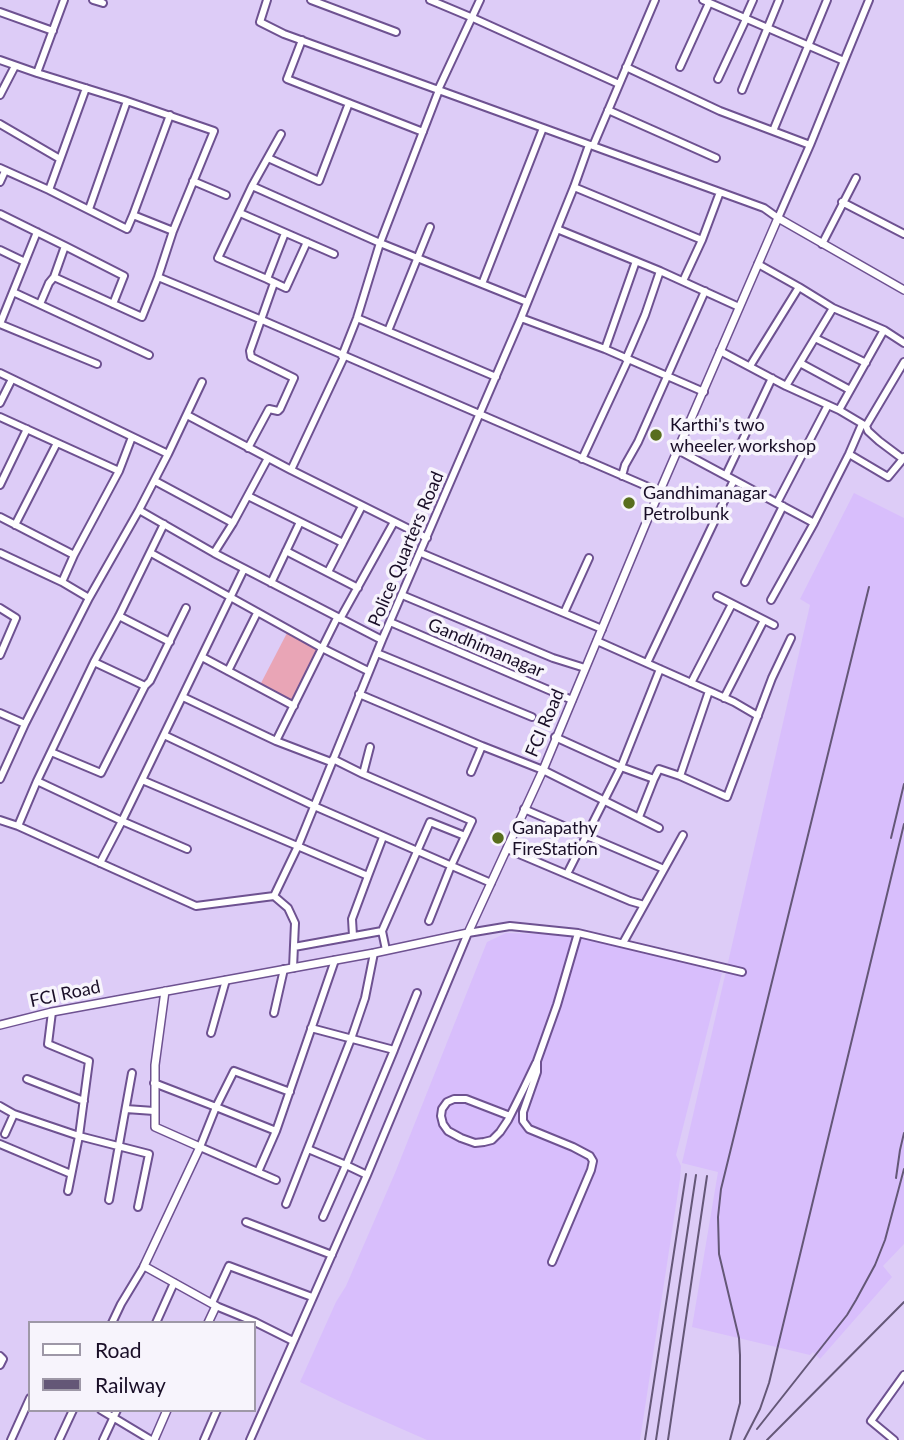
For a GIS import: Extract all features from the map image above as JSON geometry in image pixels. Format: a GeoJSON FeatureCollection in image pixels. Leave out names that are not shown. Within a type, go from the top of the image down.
{"type":"FeatureCollection","features":[{"type":"Feature","properties":{"kind":"street"},"geometry":{"type":"LineString","coordinates":[[37,73],[64,0]]}},
{"type":"Feature","properties":{"kind":"street"},"geometry":{"type":"LineString","coordinates":[[93,0],[103,3]]}},
{"type":"Feature","properties":{"kind":"street"},"geometry":{"type":"LineString","coordinates":[[267,0],[260,22],[284,34],[764,208],[904,290]]}},
{"type":"Feature","properties":{"kind":"street"},"geometry":{"type":"LineString","coordinates":[[311,0],[396,32]]}},
{"type":"Feature","properties":{"kind":"street"},"geometry":{"type":"LineString","coordinates":[[429,0],[618,84]]}},
{"type":"Feature","properties":{"kind":"street"},"geometry":{"type":"LineString","coordinates":[[291,470],[343,356],[380,243],[439,90],[480,0]]}},
{"type":"Feature","properties":{"kind":"street","name":"Police Quarters Road"},"geometry":{"type":"LineString","coordinates":[[139,510],[214,553],[382,640],[655,0]]}},
{"type":"Feature","properties":{"kind":"street"},"geometry":{"type":"LineString","coordinates":[[718,79],[753,0]]}},
{"type":"Feature","properties":{"kind":"street"},"geometry":{"type":"LineString","coordinates":[[742,90],[779,0]]}},
{"type":"Feature","properties":{"kind":"street"},"geometry":{"type":"LineString","coordinates":[[773,131],[827,0]]}},
{"type":"Feature","properties":{"kind":"street"},"geometry":{"type":"LineString","coordinates":[[778,218],[869,0]]}},
{"type":"Feature","properties":{"kind":"street"},"geometry":{"type":"LineString","coordinates":[[680,68],[706,1],[844,61]]}},
{"type":"Feature","properties":{"kind":"street"},"geometry":{"type":"LineString","coordinates":[[0,12],[53,31]]}},
{"type":"Feature","properties":{"kind":"street"},"geometry":{"type":"LineString","coordinates":[[302,40],[287,79],[423,132]]}},
{"type":"Feature","properties":{"kind":"street"},"geometry":{"type":"LineString","coordinates":[[0,60],[214,131],[173,231],[142,317],[54,277]]}},
{"type":"Feature","properties":{"kind":"street"},"geometry":{"type":"LineString","coordinates":[[0,95],[15,66]]}},
{"type":"Feature","properties":{"kind":"street"},"geometry":{"type":"LineString","coordinates":[[626,67],[720,111],[810,145]]}},
{"type":"Feature","properties":{"kind":"street"},"geometry":{"type":"LineString","coordinates":[[49,190],[86,88]]}},
{"type":"Feature","properties":{"kind":"street"},"geometry":{"type":"LineString","coordinates":[[89,209],[127,101]]}},
{"type":"Feature","properties":{"kind":"street"},"geometry":{"type":"LineString","coordinates":[[268,158],[318,181],[349,103]]}},
{"type":"Feature","properties":{"kind":"street"},"geometry":{"type":"LineString","coordinates":[[608,110],[716,158]]}},
{"type":"Feature","properties":{"kind":"street"},"geometry":{"type":"LineString","coordinates":[[0,182],[3,169],[127,229],[170,115]]}},
{"type":"Feature","properties":{"kind":"street"},"geometry":{"type":"LineString","coordinates":[[0,124],[60,159]]}},
{"type":"Feature","properties":{"kind":"street"},"geometry":{"type":"LineString","coordinates":[[482,284],[543,128]]}},
{"type":"Feature","properties":{"kind":"street"},"geometry":{"type":"LineString","coordinates":[[281,134],[252,186],[218,258],[286,288],[307,242]]}},
{"type":"Feature","properties":{"kind":"street"},"geometry":{"type":"LineString","coordinates":[[822,244],[856,178]]}},
{"type":"Feature","properties":{"kind":"street"},"geometry":{"type":"LineString","coordinates":[[193,181],[226,195]]}},
{"type":"Feature","properties":{"kind":"street"},"geometry":{"type":"LineString","coordinates":[[252,186],[380,243],[527,302]]}},
{"type":"Feature","properties":{"kind":"street"},"geometry":{"type":"LineString","coordinates":[[574,187],[702,240]]}},
{"type":"Feature","properties":{"kind":"street"},"geometry":{"type":"LineString","coordinates":[[683,281],[720,192]]}},
{"type":"Feature","properties":{"kind":"street"},"geometry":{"type":"LineString","coordinates":[[842,202],[904,234]]}},
{"type":"Feature","properties":{"kind":"street"},"geometry":{"type":"LineString","coordinates":[[240,213],[334,254]]}},
{"type":"Feature","properties":{"kind":"street"},"geometry":{"type":"LineString","coordinates":[[0,215],[124,276],[113,304]]}},
{"type":"Feature","properties":{"kind":"street"},"geometry":{"type":"LineString","coordinates":[[133,215],[173,231]]}},
{"type":"Feature","properties":{"kind":"street","name":"FCI Road"},"geometry":{"type":"LineString","coordinates":[[0,1025],[52,1012],[374,953],[468,933],[543,770],[778,218]]}},
{"type":"Feature","properties":{"kind":"street"},"geometry":{"type":"LineString","coordinates":[[388,331],[430,226]]}},
{"type":"Feature","properties":{"kind":"street"},"geometry":{"type":"LineString","coordinates":[[557,229],[739,307]]}},
{"type":"Feature","properties":{"kind":"street"},"geometry":{"type":"LineString","coordinates":[[37,232],[0,324],[97,365]]}},
{"type":"Feature","properties":{"kind":"street"},"geometry":{"type":"LineString","coordinates":[[248,448],[269,409],[280,409],[294,377],[251,357],[250,351],[262,320],[270,281],[285,233]]}},
{"type":"Feature","properties":{"kind":"street"},"geometry":{"type":"LineString","coordinates":[[40,304],[54,277],[65,246]]}},
{"type":"Feature","properties":{"kind":"street"},"geometry":{"type":"LineString","coordinates":[[0,250],[25,262]]}},
{"type":"Feature","properties":{"kind":"street"},"geometry":{"type":"LineString","coordinates":[[604,349],[636,261]]}},
{"type":"Feature","properties":{"kind":"street"},"geometry":{"type":"LineString","coordinates":[[758,264],[833,308],[884,330],[904,343]]}},
{"type":"Feature","properties":{"kind":"street"},"geometry":{"type":"LineString","coordinates":[[582,459],[627,360],[660,271]]}},
{"type":"Feature","properties":{"kind":"street"},"geometry":{"type":"LineString","coordinates":[[158,277],[660,492]]}},
{"type":"Feature","properties":{"kind":"street"},"geometry":{"type":"LineString","coordinates":[[750,366],[799,287]]}},
{"type":"Feature","properties":{"kind":"street"},"geometry":{"type":"LineString","coordinates":[[622,476],[705,291]]}},
{"type":"Feature","properties":{"kind":"street"},"geometry":{"type":"LineString","coordinates":[[13,292],[149,355]]}},
{"type":"Feature","properties":{"kind":"street"},"geometry":{"type":"LineString","coordinates":[[786,386],[833,308]]}},
{"type":"Feature","properties":{"kind":"street"},"geometry":{"type":"LineString","coordinates":[[357,318],[495,377]]}},
{"type":"Feature","properties":{"kind":"street"},"geometry":{"type":"LineString","coordinates":[[521,318],[604,349],[704,392]]}},
{"type":"Feature","properties":{"kind":"street"},"geometry":{"type":"LineString","coordinates":[[839,410],[884,330]]}},
{"type":"Feature","properties":{"kind":"street"},"geometry":{"type":"LineString","coordinates":[[815,338],[866,363]]}},
{"type":"Feature","properties":{"kind":"street"},"geometry":{"type":"LineString","coordinates":[[720,351],[839,410],[864,425],[879,441],[904,458],[888,477],[849,454]]}},
{"type":"Feature","properties":{"kind":"street"},"geometry":{"type":"LineString","coordinates":[[771,600],[864,425],[904,362]]}},
{"type":"Feature","properties":{"kind":"street"},"geometry":{"type":"LineString","coordinates":[[800,363],[850,390]]}},
{"type":"Feature","properties":{"kind":"street"},"geometry":{"type":"LineString","coordinates":[[0,373],[168,453]]}},
{"type":"Feature","properties":{"kind":"street"},"geometry":{"type":"LineString","coordinates":[[726,475],[772,378]]}},
{"type":"Feature","properties":{"kind":"street"},"geometry":{"type":"LineString","coordinates":[[0,403],[12,379]]}},
{"type":"Feature","properties":{"kind":"street"},"geometry":{"type":"LineString","coordinates":[[0,779],[89,598],[155,481],[202,382]]}},
{"type":"Feature","properties":{"kind":"street"},"geometry":{"type":"LineString","coordinates":[[745,582],[828,405]]}},
{"type":"Feature","properties":{"kind":"street"},"geometry":{"type":"LineString","coordinates":[[187,415],[427,538]]}},
{"type":"Feature","properties":{"kind":"street"},"geometry":{"type":"LineString","coordinates":[[0,417],[119,471]]}},
{"type":"Feature","properties":{"kind":"street"},"geometry":{"type":"LineString","coordinates":[[0,485],[27,429]]}},
{"type":"Feature","properties":{"kind":"street"},"geometry":{"type":"LineString","coordinates":[[62,582],[119,471],[132,437]]}},
{"type":"Feature","properties":{"kind":"street"},"geometry":{"type":"LineString","coordinates":[[15,525],[57,443]]}},
{"type":"Feature","properties":{"kind":"street"},"geometry":{"type":"LineString","coordinates":[[678,450],[814,523]]}},
{"type":"Feature","properties":{"kind":"street"},"geometry":{"type":"LineString","coordinates":[[214,553],[268,458]]}},
{"type":"Feature","properties":{"kind":"street"},"geometry":{"type":"LineString","coordinates":[[647,663],[734,480]]}},
{"type":"Feature","properties":{"kind":"street"},"geometry":{"type":"LineString","coordinates":[[155,481],[233,523]]}},
{"type":"Feature","properties":{"kind":"street"},"geometry":{"type":"LineString","coordinates":[[248,496],[343,543]]}},
{"type":"Feature","properties":{"kind":"street"},"geometry":{"type":"LineString","coordinates":[[328,572],[362,506]]}},
{"type":"Feature","properties":{"kind":"street"},"geometry":{"type":"LineString","coordinates":[[0,517],[74,555]]}},
{"type":"Feature","properties":{"kind":"street"},"geometry":{"type":"LineString","coordinates":[[271,583],[300,522]]}},
{"type":"Feature","properties":{"kind":"street"},"geometry":{"type":"LineString","coordinates":[[276,741],[322,648],[394,522]]}},
{"type":"Feature","properties":{"kind":"street"},"geometry":{"type":"LineString","coordinates":[[18,826],[94,662],[164,524]]}},
{"type":"Feature","properties":{"kind":"street"},"geometry":{"type":"LineString","coordinates":[[286,551],[358,588]]}},
{"type":"Feature","properties":{"kind":"street"},"geometry":{"type":"LineString","coordinates":[[0,553],[89,598]]}},
{"type":"Feature","properties":{"kind":"street"},"geometry":{"type":"LineString","coordinates":[[421,553],[602,629]]}},
{"type":"Feature","properties":{"kind":"street"},"geometry":{"type":"LineString","coordinates":[[151,554],[368,671]]}},
{"type":"Feature","properties":{"kind":"street"},"geometry":{"type":"LineString","coordinates":[[564,613],[589,558]]}},
{"type":"Feature","properties":{"kind":"street"},"geometry":{"type":"LineString","coordinates":[[100,863],[244,569]]}},
{"type":"Feature","properties":{"kind":"street"},"geometry":{"type":"LineString","coordinates":[[402,595],[553,658],[586,668]]}},
{"type":"Feature","properties":{"kind":"street"},"geometry":{"type":"LineString","coordinates":[[717,596],[774,625]]}},
{"type":"Feature","properties":{"kind":"street"},"geometry":{"type":"LineString","coordinates":[[691,683],[732,604]]}},
{"type":"Feature","properties":{"kind":"street"},"geometry":{"type":"LineString","coordinates":[[0,608],[16,618],[0,654]]}},
{"type":"Feature","properties":{"kind":"street"},"geometry":{"type":"LineString","coordinates":[[51,752],[101,773],[186,608]]}},
{"type":"Feature","properties":{"kind":"street"},"geometry":{"type":"LineString","coordinates":[[228,671],[257,612]]}},
{"type":"Feature","properties":{"kind":"street"},"geometry":{"type":"LineString","coordinates":[[119,617],[170,642]]}},
{"type":"Feature","properties":{"kind":"street"},"geometry":{"type":"LineString","coordinates":[[724,698],[764,620]]}},
{"type":"Feature","properties":{"kind":"street","name":"Gandhimanagar"},"geometry":{"type":"LineString","coordinates":[[390,622],[572,700]]}},
{"type":"Feature","properties":{"kind":"street"},"geometry":{"type":"LineString","coordinates":[[639,817],[659,769],[727,797],[772,678],[791,638]]}},
{"type":"Feature","properties":{"kind":"street"},"geometry":{"type":"LineString","coordinates":[[274,896],[298,846],[382,640]]}},
{"type":"Feature","properties":{"kind":"street"},"geometry":{"type":"LineString","coordinates":[[597,640],[758,716]]}},
{"type":"Feature","properties":{"kind":"street"},"geometry":{"type":"LineString","coordinates":[[377,653],[532,717]]}},
{"type":"Feature","properties":{"kind":"street"},"geometry":{"type":"LineString","coordinates":[[202,657],[294,706]]}},
{"type":"Feature","properties":{"kind":"street"},"geometry":{"type":"LineString","coordinates":[[94,662],[145,686]]}},
{"type":"Feature","properties":{"kind":"street"},"geometry":{"type":"LineString","coordinates":[[567,874],[621,766],[660,669]]}},
{"type":"Feature","properties":{"kind":"street"},"geometry":{"type":"LineString","coordinates":[[680,776],[709,691]]}},
{"type":"Feature","properties":{"kind":"street"},"geometry":{"type":"LineString","coordinates":[[359,694],[543,770],[659,828]]}},
{"type":"Feature","properties":{"kind":"street"},"geometry":{"type":"LineString","coordinates":[[183,697],[276,741],[332,761],[472,821],[429,921]]}},
{"type":"Feature","properties":{"kind":"street"},"geometry":{"type":"LineString","coordinates":[[0,713],[25,724]]}},
{"type":"Feature","properties":{"kind":"street"},"geometry":{"type":"LineString","coordinates":[[164,735],[314,806],[491,883]]}},
{"type":"Feature","properties":{"kind":"street"},"geometry":{"type":"LineString","coordinates":[[555,737],[654,779]]}},
{"type":"Feature","properties":{"kind":"street"},"geometry":{"type":"LineString","coordinates":[[471,772],[482,746]]}},
{"type":"Feature","properties":{"kind":"street"},"geometry":{"type":"LineString","coordinates":[[363,774],[370,747]]}},
{"type":"Feature","properties":{"kind":"street"},"geometry":{"type":"LineString","coordinates":[[142,780],[368,876]]}},
{"type":"Feature","properties":{"kind":"street"},"geometry":{"type":"LineString","coordinates":[[37,781],[187,849]]}},
{"type":"Feature","properties":{"kind":"street"},"geometry":{"type":"LineString","coordinates":[[524,809],[664,869]]}},
{"type":"Feature","properties":{"kind":"street"},"geometry":{"type":"LineString","coordinates":[[0,820],[196,906],[274,896],[288,908],[295,923],[294,947],[274,1013]]}},
{"type":"Feature","properties":{"kind":"street"},"geometry":{"type":"LineString","coordinates":[[386,950],[382,931],[430,822],[465,836]]}},
{"type":"Feature","properties":{"kind":"street"},"geometry":{"type":"LineString","coordinates":[[623,943],[683,835]]}},
{"type":"Feature","properties":{"kind":"street"},"geometry":{"type":"LineString","coordinates":[[353,936],[352,919],[383,837]]}},
{"type":"Feature","properties":{"kind":"street"},"geometry":{"type":"LineString","coordinates":[[507,849],[644,905]]}},
{"type":"Feature","properties":{"kind":"street"},"geometry":{"type":"LineString","coordinates":[[250,1440],[367,1175],[468,933],[510,926],[578,933],[742,972]]}},
{"type":"Feature","properties":{"kind":"street"},"geometry":{"type":"LineString","coordinates":[[294,947],[382,931]]}},
{"type":"Feature","properties":{"kind":"street"},"geometry":{"type":"LineString","coordinates":[[510,1116],[466,1099],[454,1098],[447,1102],[441,1116],[448,1131],[475,1143],[492,1140],[500,1132],[510,1116],[537,1061],[578,933]]}},
{"type":"Feature","properties":{"kind":"street"},"geometry":{"type":"LineString","coordinates":[[286,1204],[351,1039],[365,998],[374,953]]}},
{"type":"Feature","properties":{"kind":"street"},"geometry":{"type":"LineString","coordinates":[[258,1172],[276,1131],[335,960]]}},
{"type":"Feature","properties":{"kind":"street"},"geometry":{"type":"LineString","coordinates":[[211,1033],[226,980]]}},
{"type":"Feature","properties":{"kind":"street"},"geometry":{"type":"LineString","coordinates":[[164,991],[155,1065],[155,1128],[276,1180]]}},
{"type":"Feature","properties":{"kind":"street"},"geometry":{"type":"LineString","coordinates":[[323,1217],[417,993]]}},
{"type":"Feature","properties":{"kind":"street"},"geometry":{"type":"LineString","coordinates":[[52,1012],[48,1044],[89,1061],[68,1191]]}},
{"type":"Feature","properties":{"kind":"street"},"geometry":{"type":"LineString","coordinates":[[311,1028],[394,1050]]}},
{"type":"Feature","properties":{"kind":"street"},"geometry":{"type":"LineString","coordinates":[[537,1061],[537,1072],[523,1112],[525,1126],[573,1147],[590,1156],[593,1161],[552,1262]]}},
{"type":"Feature","properties":{"kind":"street"},"geometry":{"type":"LineString","coordinates":[[113,1321],[144,1266],[234,1071],[290,1092]]}},
{"type":"Feature","properties":{"kind":"street"},"geometry":{"type":"LineString","coordinates":[[109,1200],[132,1073]]}},
{"type":"Feature","properties":{"kind":"street"},"geometry":{"type":"LineString","coordinates":[[27,1079],[84,1101]]}},
{"type":"Feature","properties":{"kind":"street"},"geometry":{"type":"LineString","coordinates":[[154,1083],[276,1131]]}},
{"type":"Feature","properties":{"kind":"street"},"geometry":{"type":"LineString","coordinates":[[0,1106],[15,1114],[79,1136],[149,1154],[138,1207]]}},
{"type":"Feature","properties":{"kind":"street"},"geometry":{"type":"LineString","coordinates":[[126,1109],[154,1111]]}},
{"type":"Feature","properties":{"kind":"street"},"geometry":{"type":"LineString","coordinates":[[15,1114],[2,1133],[0,1144],[71,1174]]}},
{"type":"Feature","properties":{"kind":"street"},"geometry":{"type":"LineString","coordinates":[[307,1149],[367,1175]]}},
{"type":"Feature","properties":{"kind":"street"},"geometry":{"type":"LineString","coordinates":[[246,1222],[332,1255]]}},
{"type":"Feature","properties":{"kind":"street"},"geometry":{"type":"LineString","coordinates":[[144,1266],[250,1321]]}},
{"type":"Feature","properties":{"kind":"street"},"geometry":{"type":"LineString","coordinates":[[209,1321],[229,1266],[312,1297]]}},
{"type":"Feature","properties":{"kind":"street"},"geometry":{"type":"LineString","coordinates":[[157,1321],[174,1283]]}},
{"type":"Feature","properties":{"kind":"street"},"geometry":{"type":"LineString","coordinates":[[256,1324],[293,1341]]}},
{"type":"Feature","properties":{"kind":"street"},"geometry":{"type":"LineString","coordinates":[[0,1356],[3,1359],[0,1365]]}},
{"type":"Feature","properties":{"kind":"street"},"geometry":{"type":"LineString","coordinates":[[894,1440],[871,1421],[904,1376]]}},
{"type":"Feature","properties":{"kind":"street"},"geometry":{"type":"LineString","coordinates":[[11,1440],[28,1402]]}},
{"type":"Feature","properties":{"kind":"street"},"geometry":{"type":"LineString","coordinates":[[59,1440],[72,1412]]}},
{"type":"Feature","properties":{"kind":"street"},"geometry":{"type":"LineString","coordinates":[[104,1412],[152,1440],[166,1412]]}},
{"type":"Feature","properties":{"kind":"street"},"geometry":{"type":"LineString","coordinates":[[103,1440],[116,1412]]}},
{"type":"Feature","properties":{"kind":"street"},"geometry":{"type":"LineString","coordinates":[[204,1440],[216,1412]]}},
{"type":"Feature","properties":{"kind":"shaded area"},"geometry":{"type":"Polygon","coordinates":[[[854,493],[904,518],[904,1244],[883,1266],[892,1277],[820,1359],[813,1352],[810,1355],[692,1327],[718,1172],[682,1163],[810,605],[800,599],[854,493]]]}},
{"type":"Feature","properties":{"kind":"shaded area"},"geometry":{"type":"Polygon","coordinates":[[[288,631],[320,648],[293,703],[260,685],[288,631]]]}},
{"type":"Feature","properties":{"kind":"shaded area"},"geometry":{"type":"Polygon","coordinates":[[[506,933],[563,935],[628,948],[722,973],[676,1155],[681,1166],[680,1179],[640,1440],[427,1440],[300,1382],[336,1302],[346,1286],[395,1173],[487,942],[506,933]]]}},
{"type":"Feature","properties":{"kind":"railway"},"geometry":{"type":"LineString","coordinates":[[730,1440],[740,1403],[740,1355],[739,1338],[719,1254],[718,1217],[721,1189],[869,587]]}},
{"type":"Feature","properties":{"kind":"railway"},"geometry":{"type":"LineString","coordinates":[[891,838],[904,784]]}},
{"type":"Feature","properties":{"kind":"railway"},"geometry":{"type":"LineString","coordinates":[[744,1440],[760,1409],[769,1383],[904,824]]}},
{"type":"Feature","properties":{"kind":"railway"},"geometry":{"type":"LineString","coordinates":[[896,1178],[904,1133]]}},
{"type":"Feature","properties":{"kind":"railway"},"geometry":{"type":"LineString","coordinates":[[757,1429],[856,1300],[885,1240],[904,1169]]}},
{"type":"Feature","properties":{"kind":"railway"},"geometry":{"type":"LineString","coordinates":[[645,1440],[686,1174]]}},
{"type":"Feature","properties":{"kind":"railway"},"geometry":{"type":"LineString","coordinates":[[656,1440],[696,1175]]}},
{"type":"Feature","properties":{"kind":"railway"},"geometry":{"type":"LineString","coordinates":[[668,1440],[707,1176]]}},
{"type":"Feature","properties":{"kind":"railway"},"geometry":{"type":"LineString","coordinates":[[767,1440],[904,1302]]}},
{"type":"Feature","properties":{"kind":"place","name":"Karthi's two wheeler workshop"},"geometry":{"type":"Point","coordinates":[656,435]}},
{"type":"Feature","properties":{"kind":"place","name":"Gandhimanagar Petrolbunk"},"geometry":{"type":"Point","coordinates":[629,503]}},
{"type":"Feature","properties":{"kind":"place","name":"Ganapathy FireStation"},"geometry":{"type":"Point","coordinates":[498,838]}}]}
